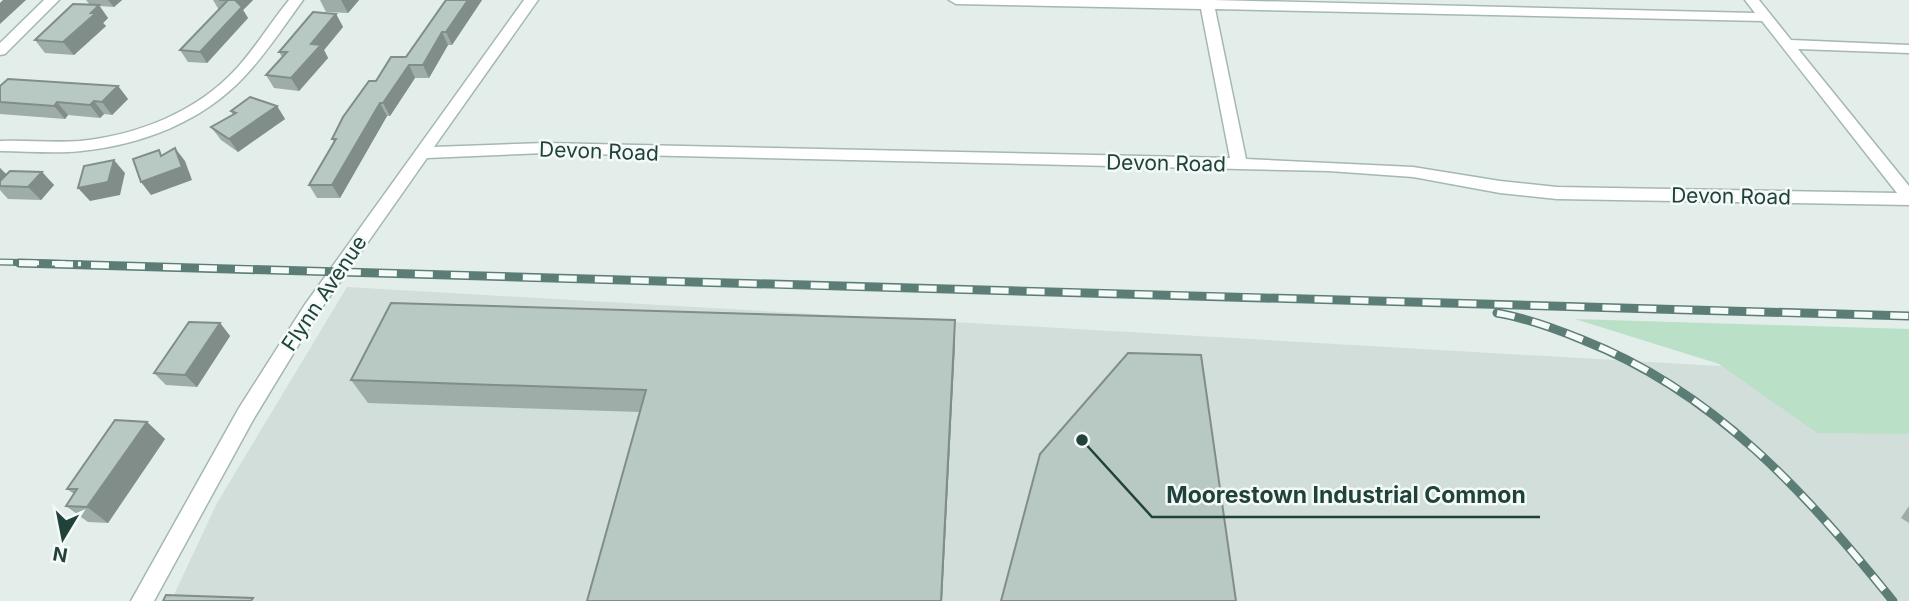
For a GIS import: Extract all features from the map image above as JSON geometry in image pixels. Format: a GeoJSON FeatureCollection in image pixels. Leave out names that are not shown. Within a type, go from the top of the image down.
{"type":"FeatureCollection","features":[{"type":"Feature","properties":{"kind":"street"},"geometry":{"type":"LineString","coordinates":[[0,51],[52,0]]}},
{"type":"Feature","properties":{"kind":"street"},"geometry":{"type":"LineString","coordinates":[[0,146],[58,147],[101,143],[144,132],[183,116],[214,97],[240,74],[296,0]]}},
{"type":"Feature","properties":{"kind":"street","name":"Flynn Avenue"},"geometry":{"type":"LineString","coordinates":[[142,601],[289,344],[531,0]]}},
{"type":"Feature","properties":{"kind":"street"},"geometry":{"type":"LineString","coordinates":[[956,0],[1206,2],[1767,17]]}},
{"type":"Feature","properties":{"kind":"street"},"geometry":{"type":"LineString","coordinates":[[1752,0],[1909,198]]}},
{"type":"Feature","properties":{"kind":"street"},"geometry":{"type":"LineString","coordinates":[[1206,2],[1239,164]]}},
{"type":"Feature","properties":{"kind":"street"},"geometry":{"type":"LineString","coordinates":[[1788,44],[1909,48]]}},
{"type":"Feature","properties":{"kind":"street","name":"Devon Road"},"geometry":{"type":"LineString","coordinates":[[421,153],[545,148],[1239,164],[1386,169],[1557,193],[1909,198]]}},
{"type":"Feature","properties":{"kind":"shaded area"},"geometry":{"type":"Polygon","coordinates":[[[347,287],[1909,377],[1909,601],[171,601],[217,503],[347,287]]]}},
{"type":"Feature","properties":{"kind":"green space"},"geometry":{"type":"Polygon","coordinates":[[[1575,319],[1909,329],[1909,434],[1817,433],[1719,364],[1575,319]]]}},
{"type":"Feature","properties":{"kind":"building"},"geometry":{"type":"Polygon","coordinates":[[[228,0],[235,0],[242,7],[200,52],[180,50],[228,0]]]}},
{"type":"Feature","properties":{"kind":"building"},"geometry":{"type":"Polygon","coordinates":[[[446,0],[468,0],[446,32],[442,32],[423,65],[409,65],[383,103],[380,103],[332,185],[309,185],[336,139],[332,139],[343,117],[369,81],[376,81],[391,57],[406,57],[446,0]]]}},
{"type":"Feature","properties":{"kind":"building"},"geometry":{"type":"Polygon","coordinates":[[[73,4],[99,5],[91,13],[96,13],[63,42],[35,40],[73,4]]]}},
{"type":"Feature","properties":{"kind":"building"},"geometry":{"type":"Polygon","coordinates":[[[313,12],[336,14],[311,44],[321,45],[291,78],[266,75],[287,52],[279,52],[313,12]]]}},
{"type":"Feature","properties":{"kind":"building"},"geometry":{"type":"Polygon","coordinates":[[[8,79],[118,86],[102,102],[94,101],[90,105],[57,102],[54,106],[0,102],[0,86],[8,79]]]}},
{"type":"Feature","properties":{"kind":"building"},"geometry":{"type":"Polygon","coordinates":[[[250,97],[277,106],[229,139],[211,127],[236,113],[231,111],[250,97]]]}},
{"type":"Feature","properties":{"kind":"building"},"geometry":{"type":"Polygon","coordinates":[[[175,148],[182,167],[141,182],[133,159],[159,150],[161,156],[175,148]]]}},
{"type":"Feature","properties":{"kind":"building"},"geometry":{"type":"Polygon","coordinates":[[[114,160],[108,182],[78,188],[84,166],[114,160]]]}},
{"type":"Feature","properties":{"kind":"building"},"geometry":{"type":"Polygon","coordinates":[[[10,171],[42,172],[28,187],[0,186],[0,181],[10,171]]]}},
{"type":"Feature","properties":{"kind":"building"},"geometry":{"type":"Polygon","coordinates":[[[391,303],[955,320],[941,601],[587,601],[646,390],[351,380],[391,303]]]}},
{"type":"Feature","properties":{"kind":"building"},"geometry":{"type":"Polygon","coordinates":[[[189,322],[220,323],[185,375],[154,373],[189,322]]]}},
{"type":"Feature","properties":{"kind":"building"},"geometry":{"type":"Polygon","coordinates":[[[1128,353],[1201,355],[1236,601],[1001,601],[1040,454],[1128,353]]]}},
{"type":"Feature","properties":{"kind":"building"},"geometry":{"type":"Polygon","coordinates":[[[115,420],[147,422],[87,507],[66,506],[77,489],[67,489],[115,420]]]}},
{"type":"Feature","properties":{"kind":"building"},"geometry":{"type":"Polygon","coordinates":[[[166,595],[253,598],[251,601],[163,601],[166,595]]]}},
{"type":"Feature","properties":{"kind":"railway"},"geometry":{"type":"LineString","coordinates":[[0,262],[81,264]]}},
{"type":"Feature","properties":{"kind":"railway"},"geometry":{"type":"LineString","coordinates":[[19,263],[1909,316]]}},
{"type":"Feature","properties":{"kind":"railway"},"geometry":{"type":"LineString","coordinates":[[1497,313],[1552,328],[1631,362],[1716,417],[1755,449],[1791,485],[1893,601]]}},
{"type":"Feature","properties":{"kind":"place","name":"Moorestown Industrial Common"},"geometry":{"type":"Point","coordinates":[1082,440]}}]}
